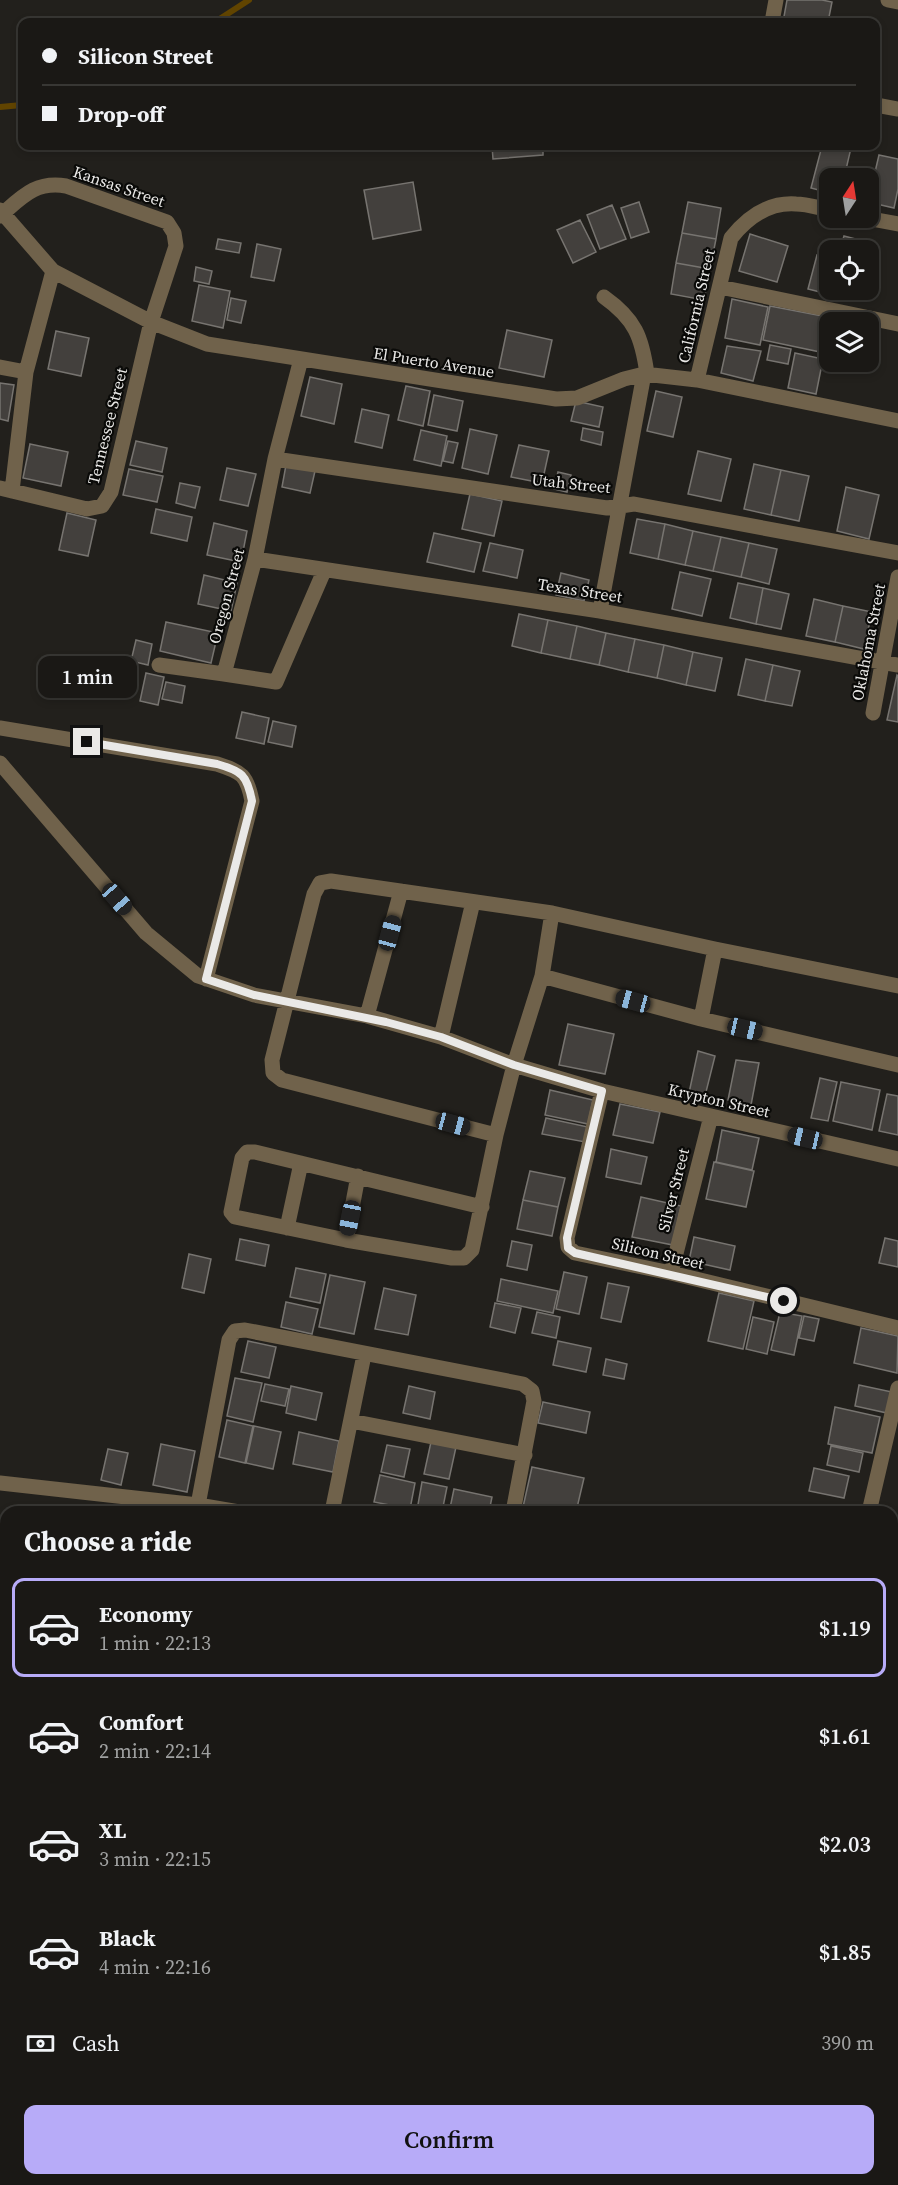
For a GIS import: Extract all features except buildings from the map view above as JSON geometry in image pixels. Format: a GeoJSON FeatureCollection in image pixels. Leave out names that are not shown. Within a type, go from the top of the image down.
{"type":"FeatureCollection","features":[{"type":"Feature","properties":{"kind":"street"},"geometry":{"type":"LineString","coordinates":[[773,18],[776,0]]}},
{"type":"Feature","properties":{"kind":"street"},"geometry":{"type":"LineString","coordinates":[[888,0],[898,2]]}},
{"type":"Feature","properties":{"kind":"street"},"geometry":{"type":"LineString","coordinates":[[880,106],[898,109]]}},
{"type":"Feature","properties":{"kind":"street","name":"Kansas Street"},"geometry":{"type":"LineString","coordinates":[[1,213],[39,186],[52,183],[167,222],[174,233],[176,246],[151,322]]}},
{"type":"Feature","properties":{"kind":"street","name":"California Street"},"geometry":{"type":"LineString","coordinates":[[697,380],[731,238],[754,215],[769,208],[795,203],[819,208]]}},
{"type":"Feature","properties":{"kind":"street","name":"El Puerto Avenue"},"geometry":{"type":"LineString","coordinates":[[1,213],[53,271],[151,322],[207,344],[556,399],[577,398],[624,379],[645,374],[697,380],[898,421]]}},
{"type":"Feature","properties":{"kind":"street"},"geometry":{"type":"LineString","coordinates":[[879,220],[898,224]]}},
{"type":"Feature","properties":{"kind":"street"},"geometry":{"type":"LineString","coordinates":[[6,489],[26,372],[53,271]]}},
{"type":"Feature","properties":{"kind":"street"},"geometry":{"type":"LineString","coordinates":[[720,287],[898,324]]}},
{"type":"Feature","properties":{"kind":"street"},"geometry":{"type":"LineString","coordinates":[[600,611],[645,374],[642,346],[631,320],[603,297]]}},
{"type":"Feature","properties":{"kind":"street","name":"Tennessee Street"},"geometry":{"type":"LineString","coordinates":[[6,489],[87,509],[102,506],[111,492],[151,322]]}},
{"type":"Feature","properties":{"kind":"street","name":"Oregon Street"},"geometry":{"type":"LineString","coordinates":[[224,674],[255,560],[274,459],[301,359]]}},
{"type":"Feature","properties":{"kind":"street"},"geometry":{"type":"LineString","coordinates":[[0,367],[26,372]]}},
{"type":"Feature","properties":{"kind":"street","name":"Utah Street"},"geometry":{"type":"LineString","coordinates":[[274,459],[607,508],[634,504],[898,553]]}},
{"type":"Feature","properties":{"kind":"street","name":"Texas Street"},"geometry":{"type":"LineString","coordinates":[[255,560],[600,611],[898,665]]}},
{"type":"Feature","properties":{"kind":"street"},"geometry":{"type":"LineString","coordinates":[[159,665],[276,682],[324,571]]}},
{"type":"Feature","properties":{"kind":"street","name":"Oklahoma Street"},"geometry":{"type":"LineString","coordinates":[[873,713],[898,577]]}},
{"type":"Feature","properties":{"kind":"street"},"geometry":{"type":"LineString","coordinates":[[0,728],[217,764],[237,770],[243,775],[249,785],[252,801],[206,979]]}},
{"type":"Feature","properties":{"kind":"street","name":"Krypton Street"},"geometry":{"type":"LineString","coordinates":[[0,763],[146,933],[198,976],[254,995],[367,1017],[441,1037],[514,1065],[602,1091],[898,1159]]}},
{"type":"Feature","properties":{"kind":"street"},"geometry":{"type":"LineString","coordinates":[[496,1135],[282,1080],[273,1073],[272,1060],[286,1001],[314,894],[320,883],[331,881],[552,913],[715,950],[898,986]]}},
{"type":"Feature","properties":{"kind":"street"},"geometry":{"type":"LineString","coordinates":[[367,1017],[401,891]]}},
{"type":"Feature","properties":{"kind":"street"},"geometry":{"type":"LineString","coordinates":[[441,1037],[473,902]]}},
{"type":"Feature","properties":{"kind":"street"},"geometry":{"type":"LineString","coordinates":[[482,1207],[358,1176],[247,1152],[242,1158],[231,1212],[235,1217],[346,1240],[452,1258],[464,1258],[472,1250],[482,1207],[496,1135],[514,1065],[542,976],[552,913]]}},
{"type":"Feature","properties":{"kind":"street"},"geometry":{"type":"LineString","coordinates":[[701,1019],[715,950]]}},
{"type":"Feature","properties":{"kind":"street"},"geometry":{"type":"LineString","coordinates":[[542,976],[701,1019],[898,1065]]}},
{"type":"Feature","properties":{"kind":"street","name":"Silicon Street"},"geometry":{"type":"LineString","coordinates":[[602,1091],[567,1238],[568,1248],[575,1253],[671,1273],[898,1328]]}},
{"type":"Feature","properties":{"kind":"street","name":"Silver Street"},"geometry":{"type":"LineString","coordinates":[[671,1273],[711,1116]]}},
{"type":"Feature","properties":{"kind":"street"},"geometry":{"type":"LineString","coordinates":[[287,1228],[301,1163]]}},
{"type":"Feature","properties":{"kind":"street"},"geometry":{"type":"LineString","coordinates":[[346,1240],[358,1176]]}},
{"type":"Feature","properties":{"kind":"street"},"geometry":{"type":"LineString","coordinates":[[198,1505],[229,1340],[235,1331],[245,1330],[364,1355],[524,1384],[532,1391],[534,1401],[514,1506]]}},
{"type":"Feature","properties":{"kind":"street"},"geometry":{"type":"LineString","coordinates":[[334,1506],[364,1355]]}},
{"type":"Feature","properties":{"kind":"street"},"geometry":{"type":"LineString","coordinates":[[870,1506],[898,1388]]}},
{"type":"Feature","properties":{"kind":"street"},"geometry":{"type":"LineString","coordinates":[[351,1421],[525,1455]]}},
{"type":"Feature","properties":{"kind":"street"},"geometry":{"type":"LineString","coordinates":[[0,1483],[204,1506]]}},
{"type":"Feature","properties":{"kind":"waterway"},"geometry":{"type":"LineString","coordinates":[[221,18],[249,0]]}},
{"type":"Feature","properties":{"kind":"waterway"},"geometry":{"type":"LineString","coordinates":[[0,107],[18,105]]}},
{"type":"Feature","properties":{"kind":"route"},"geometry":{"type":"LineString","coordinates":[[87,742],[217,764],[237,770],[249,785],[252,801],[206,979],[254,995],[367,1017],[441,1037],[514,1065],[602,1091],[567,1238],[568,1248],[575,1253],[671,1273],[784,1301]]}}]}
